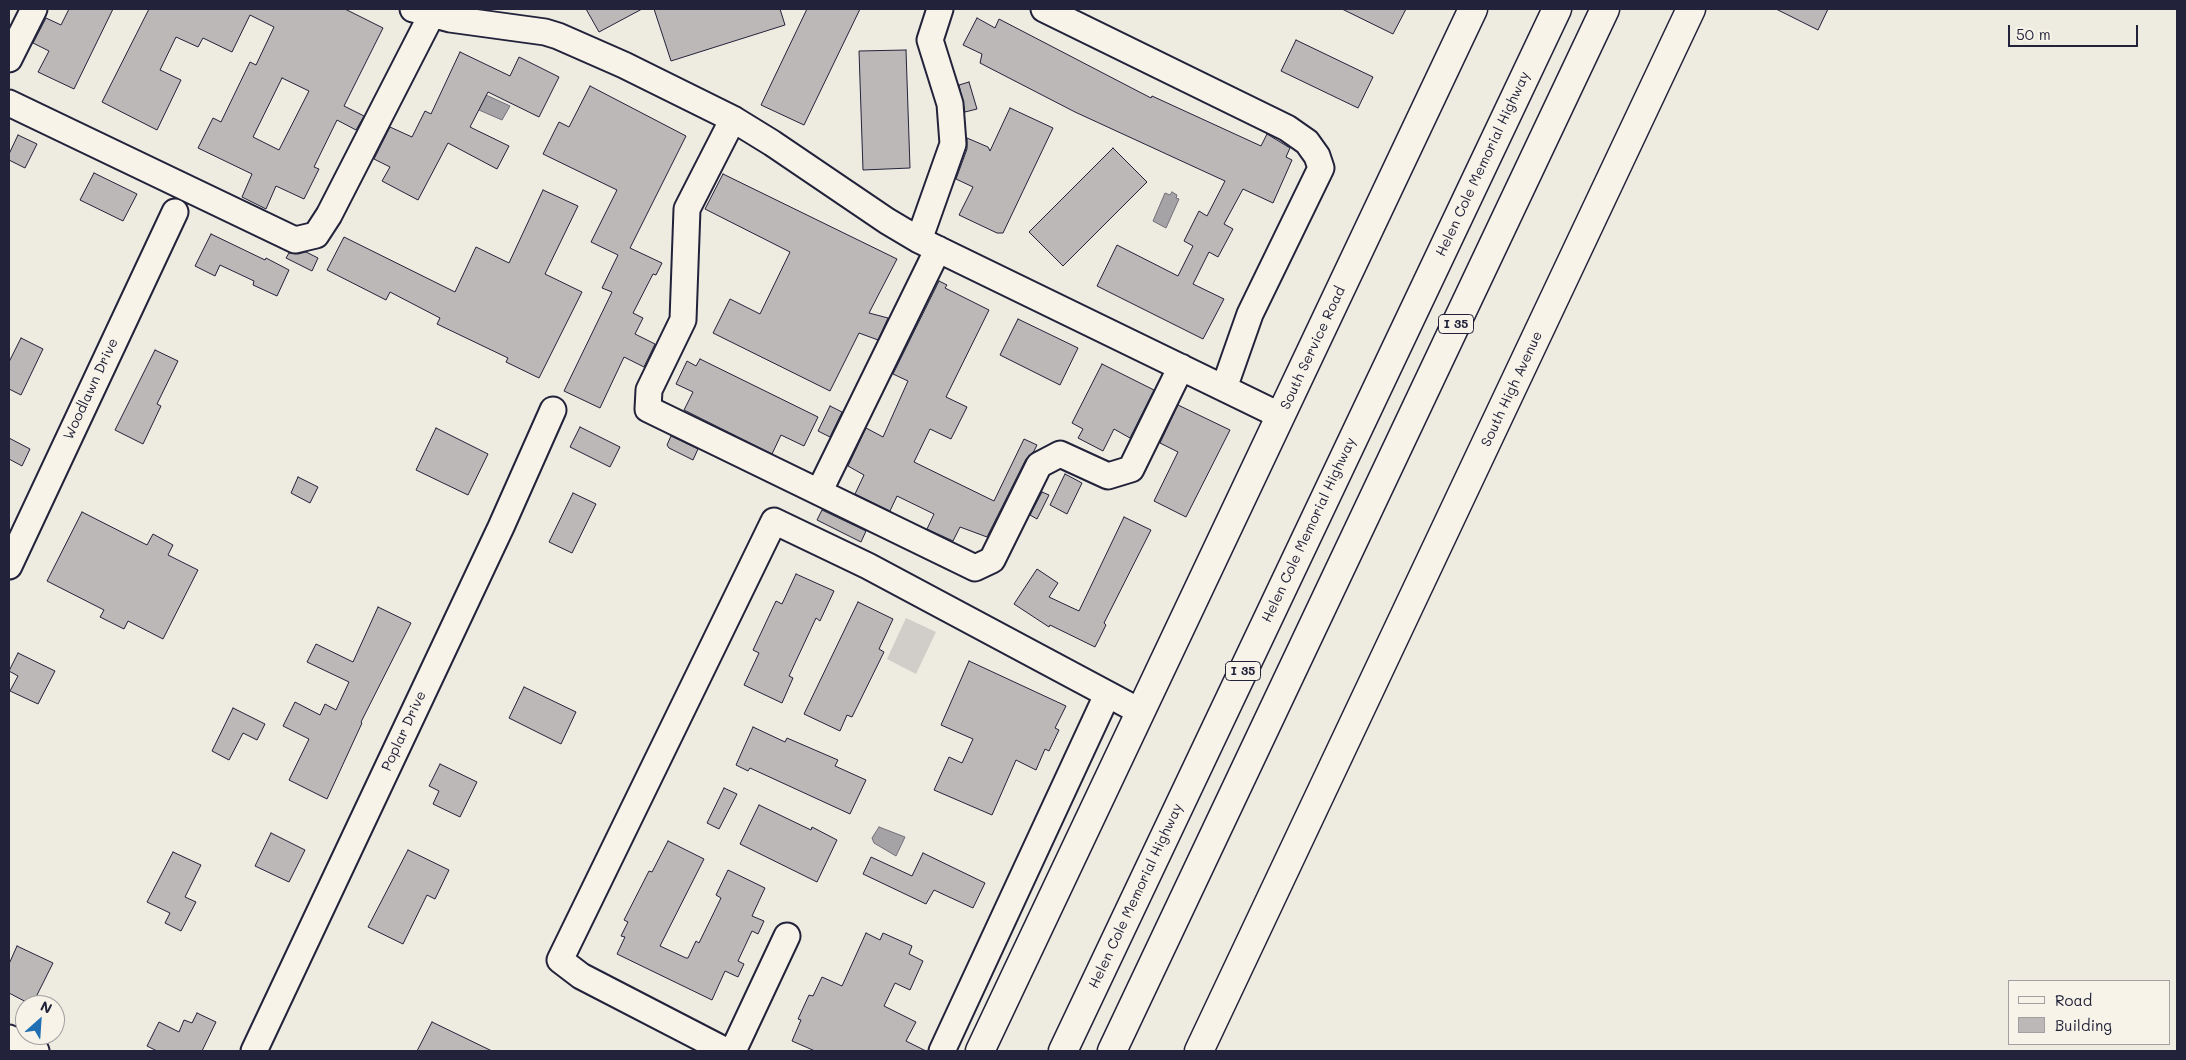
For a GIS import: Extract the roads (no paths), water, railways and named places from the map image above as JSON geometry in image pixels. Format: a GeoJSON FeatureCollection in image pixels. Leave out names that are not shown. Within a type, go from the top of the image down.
{"type":"FeatureCollection","features":[{"type":"Feature","properties":{"kind":"main road","name":"South Service Road"},"geometry":{"type":"LineString","coordinates":[[980,1051],[1473,9]]}},
{"type":"Feature","properties":{"kind":"main road"},"geometry":{"type":"LineString","coordinates":[[1485,158],[1537,9]]}},
{"type":"Feature","properties":{"kind":"main road","name":"Helen Cole Memorial Highway"},"geometry":{"type":"LineString","coordinates":[[1063,1051],[1557,9]]}},
{"type":"Feature","properties":{"kind":"main road","name":"I 35"},"geometry":{"type":"LineString","coordinates":[[1112,1051],[1605,9]]}},
{"type":"Feature","properties":{"kind":"main road","name":"South High Avenue"},"geometry":{"type":"LineString","coordinates":[[1199,1051],[1691,9]]}},
{"type":"Feature","properties":{"kind":"street"},"geometry":{"type":"LineString","coordinates":[[9,59],[34,9]]}},
{"type":"Feature","properties":{"kind":"street"},"geometry":{"type":"LineString","coordinates":[[818,492],[929,244],[953,144],[950,104],[930,40],[940,9]]}},
{"type":"Feature","properties":{"kind":"street"},"geometry":{"type":"LineString","coordinates":[[1044,9],[1287,128],[1307,142],[1317,156],[1321,168],[1250,314],[1224,388]]}},
{"type":"Feature","properties":{"kind":"street"},"geometry":{"type":"LineString","coordinates":[[9,103],[295,240],[316,235],[329,216],[422,12],[450,19],[545,32],[624,65],[732,119],[772,143],[887,221],[929,244],[1281,416]]}},
{"type":"Feature","properties":{"kind":"street"},"geometry":{"type":"LineString","coordinates":[[732,119],[687,209],[683,320],[649,390],[648,409],[975,568],[992,560],[1038,465],[1060,454],[1108,476],[1131,469],[1181,367]]}},
{"type":"Feature","properties":{"kind":"street","name":"Woodlawn Drive"},"geometry":{"type":"LineString","coordinates":[[9,566],[176,212]]}},
{"type":"Feature","properties":{"kind":"street","name":"Poplar Drive"},"geometry":{"type":"LineString","coordinates":[[254,1051],[501,528],[553,410]]}},
{"type":"Feature","properties":{"kind":"street"},"geometry":{"type":"LineString","coordinates":[[726,1051],[581,976],[560,960],[774,521],[868,566],[1142,712]]}},
{"type":"Feature","properties":{"kind":"street"},"geometry":{"type":"LineString","coordinates":[[942,1051],[1108,695]]}},
{"type":"Feature","properties":{"kind":"street"},"geometry":{"type":"LineString","coordinates":[[733,1051],[787,936]]}},
{"type":"Feature","properties":{"kind":"street"},"geometry":{"type":"LineString","coordinates":[[9,1038],[36,1051]]}}]}
